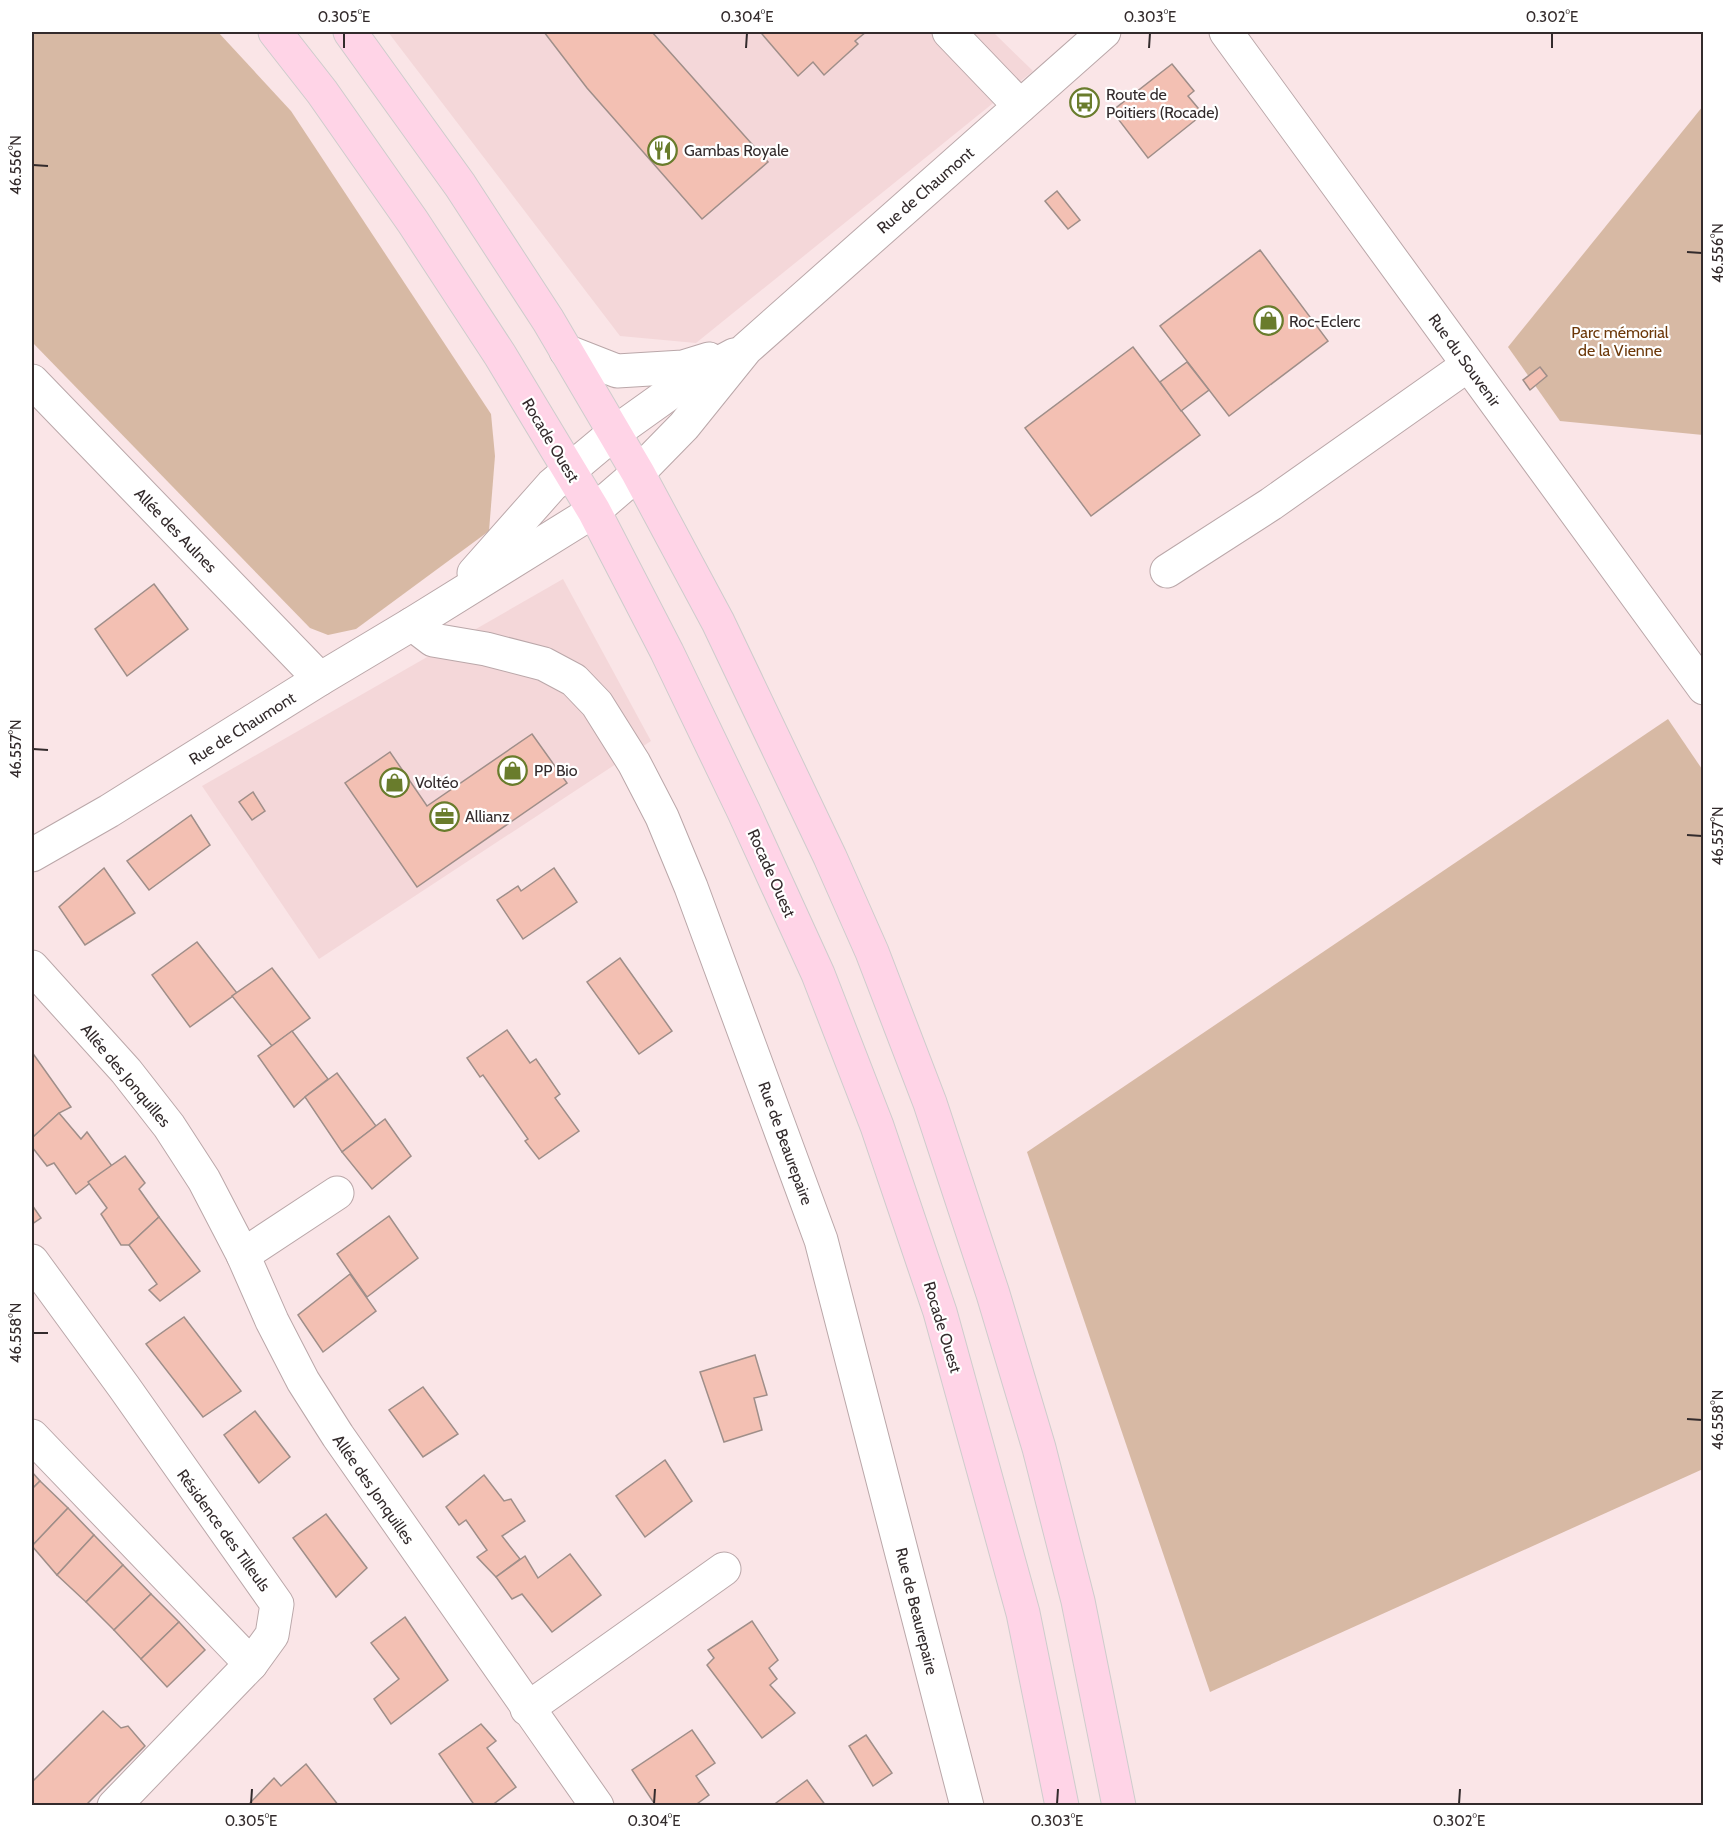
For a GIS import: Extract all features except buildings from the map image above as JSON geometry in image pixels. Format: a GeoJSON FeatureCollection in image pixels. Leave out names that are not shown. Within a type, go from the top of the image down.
{"type":"FeatureCollection","features":[{"type":"Feature","properties":{"kind":"main road","name":"Rocade Ouest"},"geometry":{"type":"LineString","coordinates":[[275,32],[322,92],[413,222],[500,355],[594,511],[667,652],[818,974],[877,1126],[940,1312],[1023,1613],[1062,1806]]}},
{"type":"Feature","properties":{"kind":"main road"},"geometry":{"type":"LineString","coordinates":[[350,32],[460,185],[566,351],[638,473],[718,622],[830,857],[872,952],[930,1103],[993,1294],[1039,1448],[1077,1602],[1119,1806]]}},
{"type":"Feature","properties":{"kind":"street"},"geometry":{"type":"LineString","coordinates":[[949,32],[1020,106]]}},
{"type":"Feature","properties":{"kind":"street","name":"Rue de Chaumont"},"geometry":{"type":"LineString","coordinates":[[32,855],[109,811],[594,511],[638,473],[684,426],[746,349],[1104,32]]}},
{"type":"Feature","properties":{"kind":"street","name":"Rue du Souvenir"},"geometry":{"type":"LineString","coordinates":[[1226,32],[1704,688]]}},
{"type":"Feature","properties":{"kind":"street","name":"Rue de Chaumont"},"geometry":{"type":"LineString","coordinates":[[452,598],[552,485],[614,433],[691,378],[746,349]]}},
{"type":"Feature","properties":{"kind":"street"},"geometry":{"type":"LineString","coordinates":[[566,351],[617,371],[683,367],[746,349]]}},
{"type":"Feature","properties":{"kind":"street"},"geometry":{"type":"LineString","coordinates":[[1167,571],[1271,504],[1468,365]]}},
{"type":"Feature","properties":{"kind":"street","name":"Allée des Aulnes"},"geometry":{"type":"LineString","coordinates":[[32,381],[320,679]]}},
{"type":"Feature","properties":{"kind":"street","name":"Rue de Beaurepaire"},"geometry":{"type":"LineString","coordinates":[[412,624],[433,640],[486,649],[544,663],[574,680],[597,704],[634,763],[662,817],[695,898],[821,1240],[967,1806]]}},
{"type":"Feature","properties":{"kind":"street","name":"Allée des Jonquilles"},"geometry":{"type":"LineString","coordinates":[[32,967],[126,1071],[169,1126],[204,1180],[243,1255],[272,1321],[320,1409],[527,1709],[597,1806]]}},
{"type":"Feature","properties":{"kind":"street"},"geometry":{"type":"LineString","coordinates":[[243,1255],[337,1193]]}},
{"type":"Feature","properties":{"kind":"street","name":"Résidence des Tilleuls"},"geometry":{"type":"LineString","coordinates":[[32,1261],[277,1604],[272,1635],[251,1664],[114,1806]]}},
{"type":"Feature","properties":{"kind":"street"},"geometry":{"type":"LineString","coordinates":[[32,1436],[251,1664]]}},
{"type":"Feature","properties":{"kind":"street"},"geometry":{"type":"LineString","coordinates":[[527,1709],[724,1569]]}},
{"type":"Feature","properties":{"kind":"shaded area"},"geometry":{"type":"Polygon","coordinates":[[[388,32],[993,32],[1033,71],[696,343],[620,336],[388,32]]]}},
{"type":"Feature","properties":{"kind":"shaded area"},"geometry":{"type":"Polygon","coordinates":[[[563,579],[651,741],[319,959],[202,786],[563,579]]]}},
{"type":"Feature","properties":{"kind":"green space"},"geometry":{"type":"Polygon","coordinates":[[[32,32],[218,32],[291,111],[491,414],[495,456],[489,531],[356,629],[328,635],[310,628],[32,342],[32,32]]]}},
{"type":"Feature","properties":{"kind":"green space","name":"Parc mémorial de la Vienne"},"geometry":{"type":"Polygon","coordinates":[[[1703,106],[1703,435],[1560,421],[1508,347],[1703,106]]]}},
{"type":"Feature","properties":{"kind":"green space"},"geometry":{"type":"Polygon","coordinates":[[[1668,719],[1704,772],[1703,1469],[1210,1692],[1027,1152],[1668,719]]]}},
{"type":"Feature","properties":{"kind":"place","name":"Route de Poitiers (Rocade)"},"geometry":{"type":"Point","coordinates":[1085,103]}},
{"type":"Feature","properties":{"kind":"place","name":"Gambas Royale"},"geometry":{"type":"Point","coordinates":[663,150]}},
{"type":"Feature","properties":{"kind":"place","name":"Roc-Eclerc"},"geometry":{"type":"Point","coordinates":[1268,321]}},
{"type":"Feature","properties":{"kind":"place","name":"PP Bio"},"geometry":{"type":"Point","coordinates":[513,770]}},
{"type":"Feature","properties":{"kind":"place","name":"Voltéo"},"geometry":{"type":"Point","coordinates":[394,782]}},
{"type":"Feature","properties":{"kind":"place","name":"Allianz"},"geometry":{"type":"Point","coordinates":[444,816]}}]}
